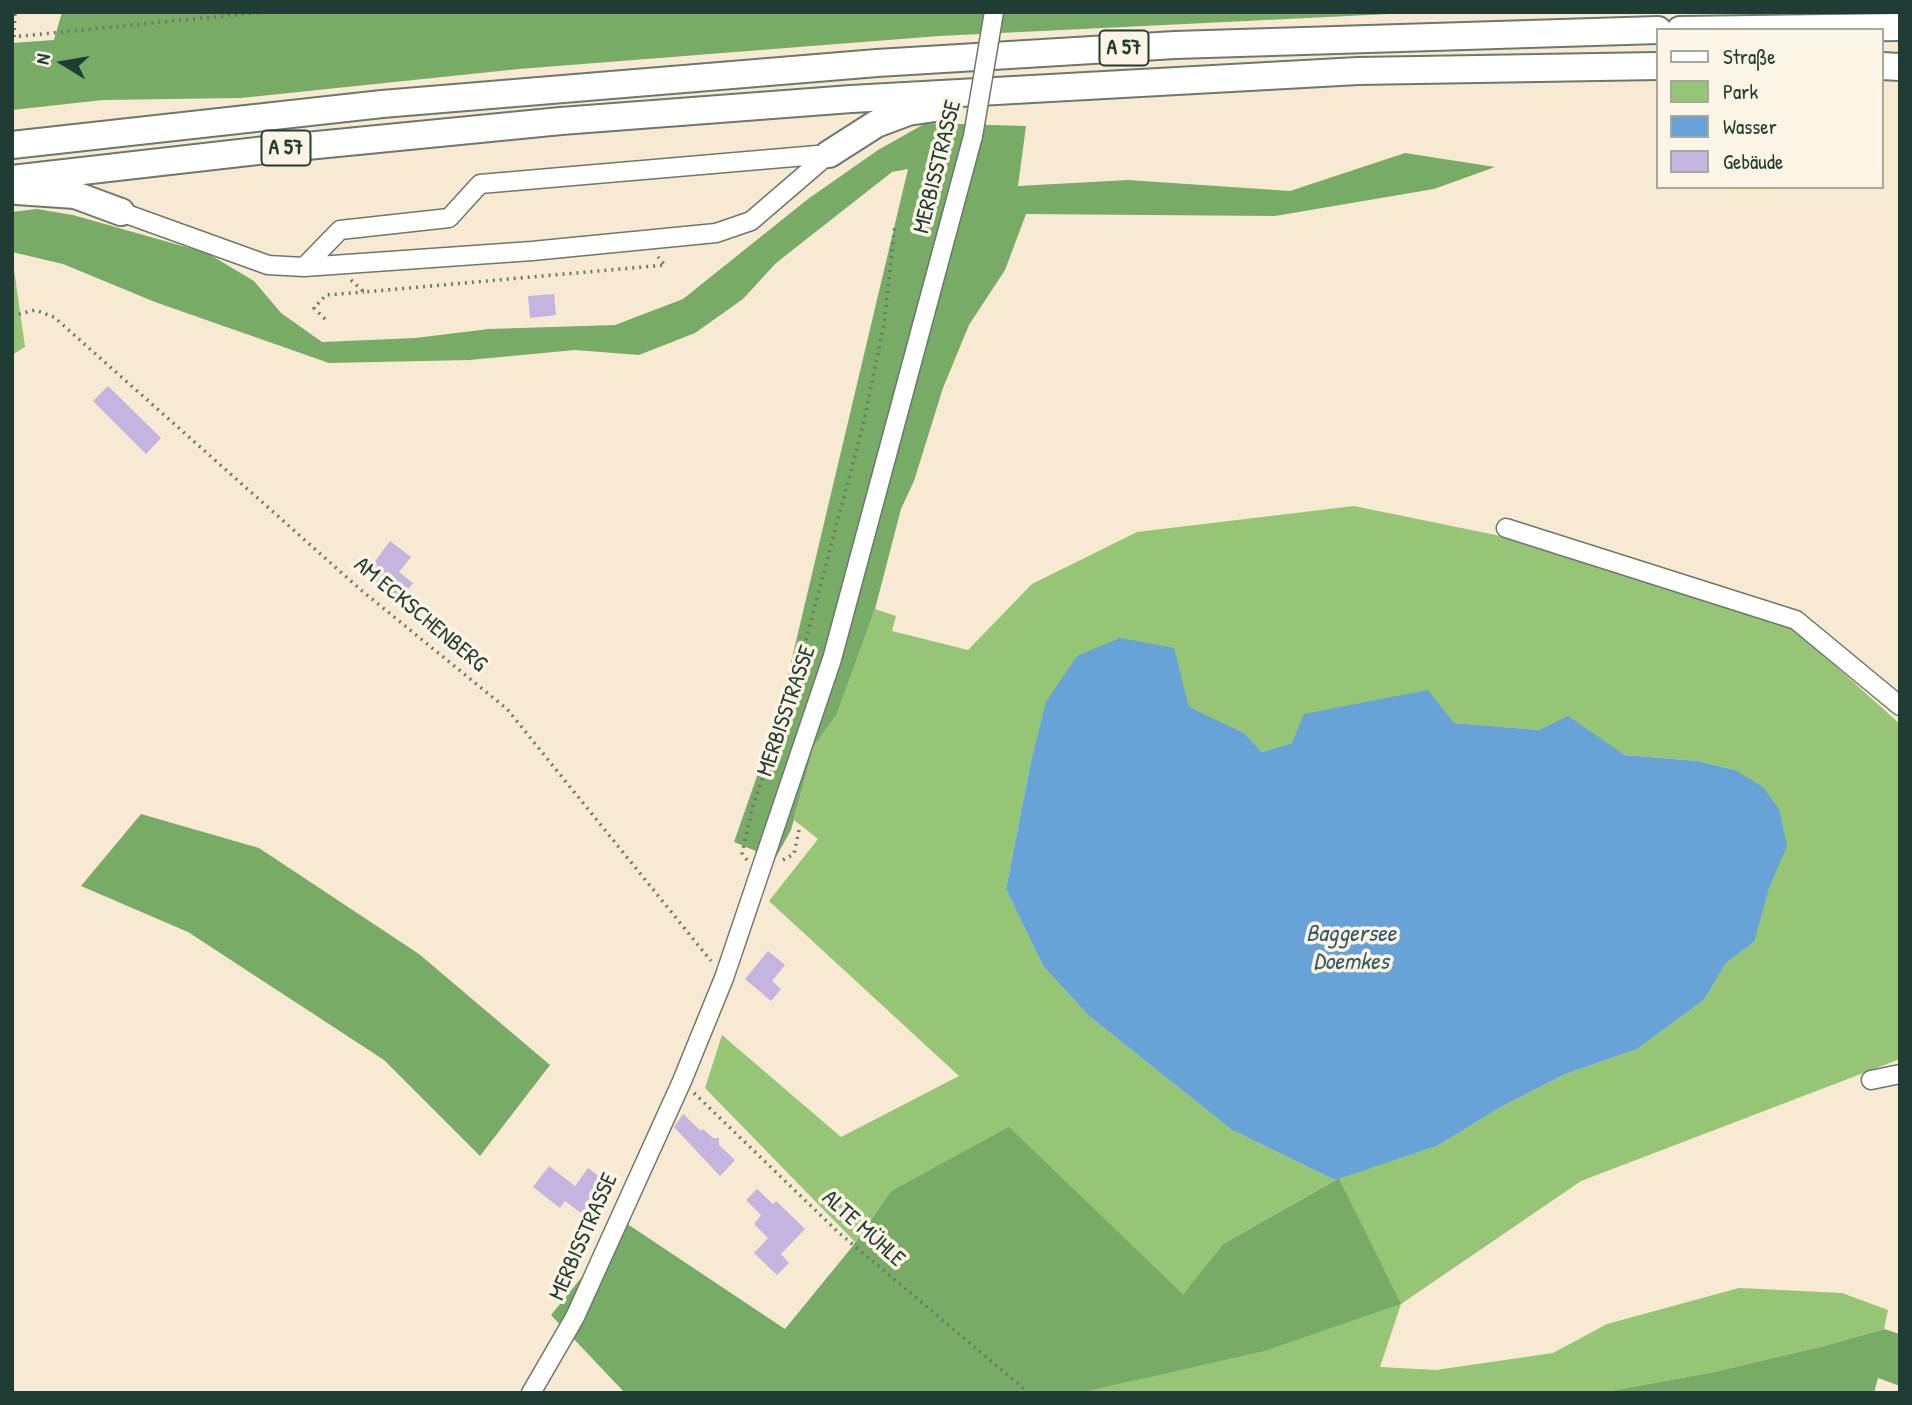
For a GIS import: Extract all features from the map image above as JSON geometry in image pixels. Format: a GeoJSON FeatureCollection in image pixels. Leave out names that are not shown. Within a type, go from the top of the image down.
{"type":"FeatureCollection","features":[{"type":"Feature","properties":{"kind":"highway"},"geometry":{"type":"LineString","coordinates":[[1827,28],[1900,27]]}},
{"type":"Feature","properties":{"kind":"highway","name":"A 57"},"geometry":{"type":"LineString","coordinates":[[12,145],[382,104],[877,63],[1175,45],[1657,30]]}},
{"type":"Feature","properties":{"kind":"highway","name":"A 57"},"geometry":{"type":"LineString","coordinates":[[12,179],[266,150],[561,121],[851,99],[1089,88],[1358,71],[1657,66]]}},
{"type":"Feature","properties":{"kind":"highway"},"geometry":{"type":"LineString","coordinates":[[829,154],[876,124],[908,112],[1089,88]]}},
{"type":"Feature","properties":{"kind":"highway"},"geometry":{"type":"LineString","coordinates":[[12,191],[75,195],[121,212]]}},
{"type":"Feature","properties":{"kind":"street","name":"MERBISSTRASSE"},"geometry":{"type":"LineString","coordinates":[[531,1393],[575,1317],[682,1081],[724,978],[757,873],[832,659],[973,136],[995,12]]}},
{"type":"Feature","properties":{"kind":"street"},"geometry":{"type":"LineString","coordinates":[[121,212],[268,265],[304,267],[643,240],[716,233],[751,221],[829,154]]}},
{"type":"Feature","properties":{"kind":"street"},"geometry":{"type":"LineString","coordinates":[[304,267],[340,230],[449,218],[480,184],[829,154]]}},
{"type":"Feature","properties":{"kind":"street"},"geometry":{"type":"LineString","coordinates":[[1506,528],[1796,620],[1900,706]]}},
{"type":"Feature","properties":{"kind":"street"},"geometry":{"type":"LineString","coordinates":[[1871,1080],[1900,1074]]}},
{"type":"Feature","properties":{"kind":"path"},"geometry":{"type":"LineString","coordinates":[[14,14],[13,37],[264,12]]}},
{"type":"Feature","properties":{"kind":"path"},"geometry":{"type":"LineString","coordinates":[[799,831],[794,853],[757,873],[742,853],[753,806],[794,685],[863,425],[884,324],[895,224]]}},
{"type":"Feature","properties":{"kind":"path"},"geometry":{"type":"LineString","coordinates":[[326,319],[314,307],[326,296],[666,265],[643,240]]}},
{"type":"Feature","properties":{"kind":"path"},"geometry":{"type":"LineString","coordinates":[[334,265],[364,292]]}},
{"type":"Feature","properties":{"kind":"path","name":"AM ECKSCHENBERG"},"geometry":{"type":"LineString","coordinates":[[12,316],[35,310],[54,317],[361,590],[506,709],[724,978]]}},
{"type":"Feature","properties":{"kind":"path","name":"ALTE MÜHLE"},"geometry":{"type":"LineString","coordinates":[[682,1081],[838,1233],[1029,1393]]}},
{"type":"Feature","properties":{"kind":"green space"},"geometry":{"type":"Polygon","coordinates":[[[62,12],[1430,12],[939,36],[519,69],[241,98],[103,100],[12,110],[12,43],[54,40],[62,12]]]}},
{"type":"Feature","properties":{"kind":"green space"},"geometry":{"type":"Polygon","coordinates":[[[926,123],[1026,126],[1018,186],[1128,180],[1290,191],[1405,153],[1495,167],[1434,189],[1275,216],[1026,214],[1005,270],[969,325],[943,388],[914,481],[901,509],[875,609],[837,714],[814,746],[791,830],[775,859],[734,842],[779,713],[908,169],[892,172],[776,263],[743,299],[695,333],[639,355],[575,350],[469,360],[329,363],[155,302],[63,264],[12,252],[12,212],[37,209],[73,215],[207,253],[254,281],[281,313],[322,342],[415,338],[489,329],[615,325],[683,299],[808,199],[878,150],[926,123]]]}},
{"type":"Feature","properties":{"kind":"green space"},"geometry":{"type":"Polygon","coordinates":[[[12,255],[25,347],[12,355],[12,255]]]}},
{"type":"Feature","properties":{"kind":"green space"},"geometry":{"type":"Polygon","coordinates":[[[1354,506],[1554,547],[1791,626],[1900,724],[1900,1059],[1581,1181],[1401,1304],[1380,1367],[1436,1370],[1553,1353],[1607,1324],[1739,1288],[1842,1293],[1888,1310],[1884,1329],[1714,1372],[1599,1393],[1080,1393],[1141,1379],[1400,1304],[1339,1178],[1437,1146],[1501,1107],[1563,1075],[1637,1049],[1704,1000],[1726,963],[1754,942],[1735,770],[1698,761],[1625,755],[1568,717],[1539,730],[1453,723],[1292,743],[1262,752],[1244,733],[1077,656],[1046,705],[1031,761],[1006,889],[1043,966],[1089,1016],[1232,1130],[1335,1180],[1223,1244],[1183,1294],[1009,1128],[891,1191],[855,1242],[705,1088],[722,1035],[841,1137],[959,1076],[769,901],[818,839],[794,820],[814,746],[837,714],[875,609],[896,616],[892,631],[968,650],[1032,584],[1137,532],[1354,506]]]}},
{"type":"Feature","properties":{"kind":"green space"},"geometry":{"type":"Polygon","coordinates":[[[141,814],[259,848],[419,954],[550,1065],[480,1156],[384,1060],[188,932],[81,886],[141,814]]]}},
{"type":"Feature","properties":{"kind":"green space"},"geometry":{"type":"Polygon","coordinates":[[[1009,1127],[1183,1294],[1223,1244],[1339,1178],[1401,1304],[1264,1351],[1080,1393],[625,1393],[551,1315],[626,1223],[785,1329],[852,1247],[891,1191],[1009,1127]]]}},
{"type":"Feature","properties":{"kind":"green space"},"geometry":{"type":"Polygon","coordinates":[[[1884,1329],[1900,1334],[1900,1386],[1878,1378],[1874,1393],[1599,1393],[1714,1372],[1884,1329]]]}},
{"type":"Feature","properties":{"kind":"water","name":"Baggersee Doemkes"},"geometry":{"type":"Polygon","coordinates":[[[1120,638],[1174,648],[1189,707],[1244,733],[1262,752],[1292,743],[1304,714],[1428,690],[1454,723],[1539,730],[1568,716],[1625,755],[1698,761],[1735,770],[1763,787],[1779,809],[1787,846],[1769,888],[1754,942],[1726,963],[1704,1000],[1637,1049],[1563,1075],[1501,1107],[1437,1146],[1335,1180],[1232,1130],[1089,1016],[1043,966],[1006,889],[1031,761],[1046,702],[1077,656],[1120,638]]]}},
{"type":"Feature","properties":{"kind":"building"},"geometry":{"type":"Polygon","coordinates":[[[554,294],[556,315],[530,318],[528,296],[554,294]]]}},
{"type":"Feature","properties":{"kind":"building"},"geometry":{"type":"Polygon","coordinates":[[[108,386],[161,438],[146,454],[93,401],[108,386]]]}},
{"type":"Feature","properties":{"kind":"building"},"geometry":{"type":"Polygon","coordinates":[[[390,541],[411,557],[399,572],[413,583],[399,600],[366,574],[390,541]]]}},
{"type":"Feature","properties":{"kind":"building"},"geometry":{"type":"Polygon","coordinates":[[[768,951],[785,965],[772,981],[781,989],[771,1001],[745,979],[768,951]]]}},
{"type":"Feature","properties":{"kind":"building"},"geometry":{"type":"Polygon","coordinates":[[[683,1114],[701,1131],[703,1129],[713,1138],[719,1138],[719,1145],[735,1160],[720,1176],[674,1127],[683,1114]]]}},
{"type":"Feature","properties":{"kind":"building"},"geometry":{"type":"Polygon","coordinates":[[[549,1166],[575,1186],[588,1168],[609,1184],[585,1216],[565,1201],[560,1208],[533,1187],[549,1166]]]}},
{"type":"Feature","properties":{"kind":"building"},"geometry":{"type":"Polygon","coordinates":[[[757,1189],[773,1204],[776,1201],[805,1229],[781,1254],[789,1263],[777,1275],[754,1253],[768,1238],[754,1224],[761,1215],[746,1200],[757,1189]]]}}]}
